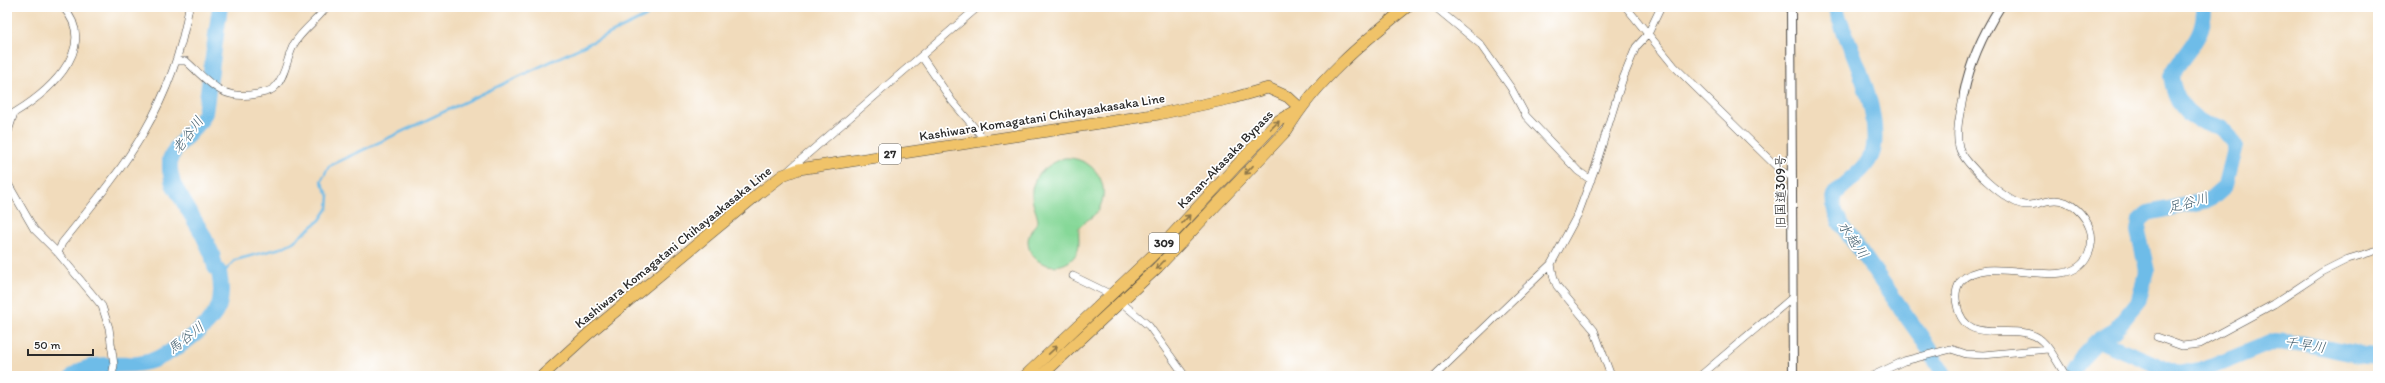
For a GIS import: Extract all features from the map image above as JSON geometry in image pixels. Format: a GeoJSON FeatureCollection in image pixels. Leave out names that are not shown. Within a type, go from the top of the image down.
{"type":"FeatureCollection","features":[{"type":"Feature","properties":{"kind":"main road","name":"309"},"geometry":{"type":"LineString","coordinates":[[1300,108],[1347,58],[1408,7]]}},
{"type":"Feature","properties":{"kind":"main road","name":"Kashiwara Komagatani Chihayaakasaka Line"},"geometry":{"type":"LineString","coordinates":[[542,376],[594,329],[783,175],[810,166],[1159,114],[1233,98],[1268,88],[1288,96],[1300,108]]}},
{"type":"Feature","properties":{"kind":"main road","name":"Kanan-Akasaka Bypass"},"geometry":{"type":"LineString","coordinates":[[1041,376],[1116,299],[1154,254],[1278,121],[1300,108]]}},
{"type":"Feature","properties":{"kind":"main road","name":"Kanan-Akasaka Bypass"},"geometry":{"type":"LineString","coordinates":[[1025,376],[1116,299]]}},
{"type":"Feature","properties":{"kind":"street"},"geometry":{"type":"LineString","coordinates":[[7,117],[55,80],[74,55],[77,32],[70,14],[63,7]]}},
{"type":"Feature","properties":{"kind":"street"},"geometry":{"type":"LineString","coordinates":[[58,253],[62,243],[109,185],[146,132],[160,105],[176,61],[189,7]]}},
{"type":"Feature","properties":{"kind":"street"},"geometry":{"type":"LineString","coordinates":[[176,61],[186,61],[216,89],[226,94],[248,96],[270,91],[277,86],[294,45],[305,28],[326,7]]}},
{"type":"Feature","properties":{"kind":"street"},"geometry":{"type":"LineString","coordinates":[[783,175],[922,57],[978,7]]}},
{"type":"Feature","properties":{"kind":"street"},"geometry":{"type":"LineString","coordinates":[[1435,7],[1480,44],[1511,88],[1526,116],[1578,171],[1591,180]]}},
{"type":"Feature","properties":{"kind":"street"},"geometry":{"type":"LineString","coordinates":[[1626,7],[1674,66],[1711,104],[1781,171],[1792,177]]}},
{"type":"Feature","properties":{"kind":"street"},"geometry":{"type":"LineString","coordinates":[[1434,376],[1551,264],[1578,214],[1591,180],[1622,81],[1636,47],[1648,34],[1661,7]]}},
{"type":"Feature","properties":{"kind":"street","name":"旧国道309号"},"geometry":{"type":"LineString","coordinates":[[1791,7],[1793,376]]}},
{"type":"Feature","properties":{"kind":"street"},"geometry":{"type":"LineString","coordinates":[[2000,7],[1986,30],[1969,69],[1958,129],[1959,148],[1977,171],[2012,202],[2025,205],[2056,200],[2078,210],[2087,220],[2092,235],[2092,246],[2087,258],[2078,269],[2059,273],[1986,270],[1968,275],[1960,283],[1955,295],[1958,313],[1967,327],[1983,332],[2017,330],[2036,336],[2048,349],[2065,375]]}},
{"type":"Feature","properties":{"kind":"street"},"geometry":{"type":"LineString","coordinates":[[922,57],[952,101],[984,139]]}},
{"type":"Feature","properties":{"kind":"street"},"geometry":{"type":"LineString","coordinates":[[7,135],[14,113]]}},
{"type":"Feature","properties":{"kind":"street"},"geometry":{"type":"LineString","coordinates":[[7,182],[34,229],[58,253],[106,312],[114,365],[112,376]]}},
{"type":"Feature","properties":{"kind":"street"},"geometry":{"type":"LineString","coordinates":[[2157,337],[2182,346],[2200,344],[2274,304],[2328,269],[2348,259],[2378,250]]}},
{"type":"Feature","properties":{"kind":"street"},"geometry":{"type":"LineString","coordinates":[[1551,264],[1554,280],[1557,286],[1594,330],[1611,376]]}},
{"type":"Feature","properties":{"kind":"street"},"geometry":{"type":"LineString","coordinates":[[1073,276],[1116,299],[1149,326],[1185,376]]}},
{"type":"Feature","properties":{"kind":"street"},"geometry":{"type":"LineString","coordinates":[[1700,376],[1793,297]]}},
{"type":"Feature","properties":{"kind":"street"},"geometry":{"type":"LineString","coordinates":[[1872,376],[1904,361],[1951,349],[1966,354],[1983,355],[2048,349]]}},
{"type":"Feature","properties":{"kind":"green space"},"geometry":{"type":"Polygon","coordinates":[[[1064,158],[1074,158],[1082,161],[1096,172],[1101,180],[1103,197],[1097,211],[1079,228],[1079,247],[1073,258],[1058,266],[1041,262],[1034,257],[1029,250],[1028,240],[1038,221],[1032,199],[1032,189],[1034,183],[1041,172],[1064,158]]]}},
{"type":"Feature","properties":{"kind":"waterway","name":"老谷川"},"geometry":{"type":"LineString","coordinates":[[73,376],[88,368],[106,365],[143,363],[163,355],[175,349],[198,332],[215,314],[219,305],[221,297],[219,272],[215,267],[212,254],[202,233],[173,184],[170,170],[170,159],[176,148],[199,123],[205,113],[220,7]]}},
{"type":"Feature","properties":{"kind":"waterway"},"geometry":{"type":"LineString","coordinates":[[220,277],[235,260],[281,248],[293,242],[320,220],[328,208],[329,196],[321,181],[329,166],[645,17],[658,7]]}},
{"type":"Feature","properties":{"kind":"waterway","name":"水越川"},"geometry":{"type":"LineString","coordinates":[[1835,7],[1868,94],[1874,129],[1874,146],[1872,155],[1861,170],[1836,193],[1834,198],[1835,212],[1841,224],[1922,338],[1945,376]]}},
{"type":"Feature","properties":{"kind":"waterway","name":"足谷川"},"geometry":{"type":"LineString","coordinates":[[2070,376],[2083,356],[2098,340],[2114,331],[2138,302],[2147,271],[2138,231],[2140,220],[2148,213],[2209,200],[2226,185],[2236,145],[2220,128],[2197,120],[2185,110],[2174,91],[2171,76],[2198,36],[2201,28],[2204,7]]}},
{"type":"Feature","properties":{"kind":"waterway","name":"千早川"},"geometry":{"type":"LineString","coordinates":[[2098,340],[2178,374],[2206,369],[2275,341],[2305,344],[2364,356],[2378,357]]}},
{"type":"Feature","properties":{"kind":"water label","name":"馬谷川"},"geometry":{"type":"Point","coordinates":[186,338]}}]}
